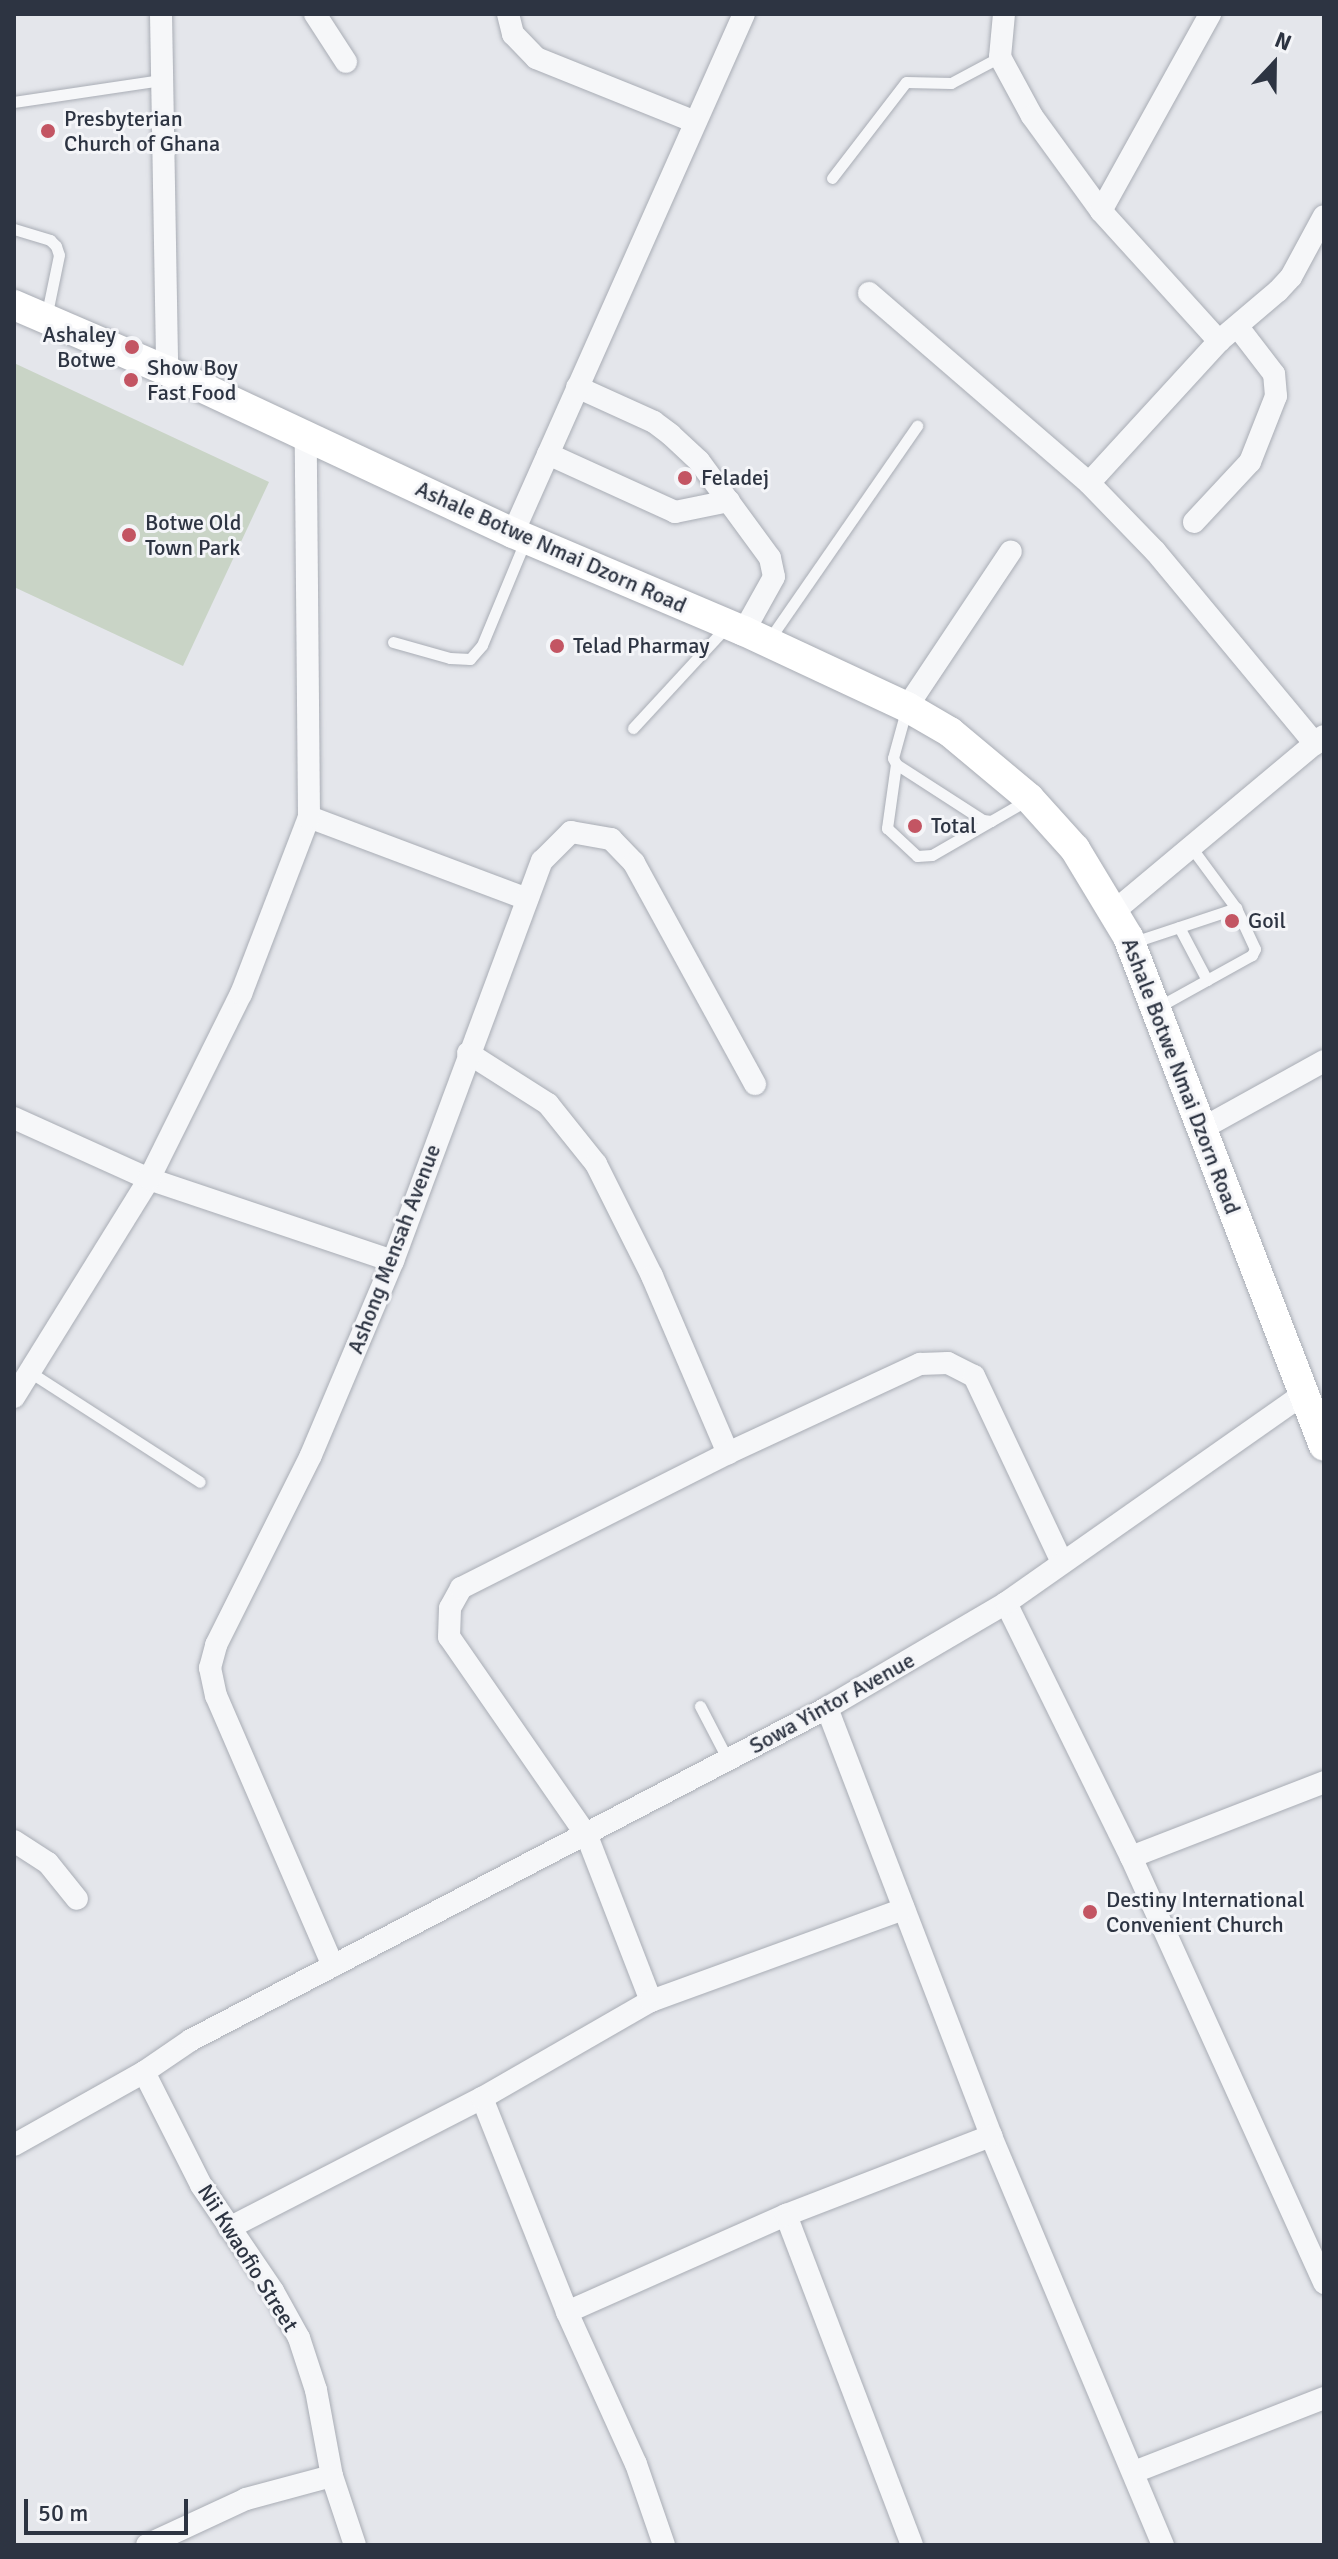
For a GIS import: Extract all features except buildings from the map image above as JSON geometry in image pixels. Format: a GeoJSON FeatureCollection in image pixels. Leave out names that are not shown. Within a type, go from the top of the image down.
{"type":"FeatureCollection","features":[{"type":"Feature","properties":{"kind":"main road","name":"Ashale Botwe Nmai Dzorn Road"},"geometry":{"type":"LineString","coordinates":[[14,305],[167,371],[520,536],[747,633],[907,707],[950,732],[1029,798],[1075,849],[1130,943],[1158,1007],[1324,1446]]}},
{"type":"Feature","properties":{"kind":"street"},"geometry":{"type":"LineString","coordinates":[[161,14],[167,371]]}},
{"type":"Feature","properties":{"kind":"street"},"geometry":{"type":"LineString","coordinates":[[315,14],[346,62]]}},
{"type":"Feature","properties":{"kind":"street"},"geometry":{"type":"LineString","coordinates":[[508,14],[513,34],[536,58],[695,122]]}},
{"type":"Feature","properties":{"kind":"street"},"geometry":{"type":"LineString","coordinates":[[520,536],[548,454],[744,14]]}},
{"type":"Feature","properties":{"kind":"street"},"geometry":{"type":"LineString","coordinates":[[1004,14],[1000,57],[1032,116],[1101,211],[1219,341]]}},
{"type":"Feature","properties":{"kind":"street"},"geometry":{"type":"LineString","coordinates":[[1101,211],[1210,14]]}},
{"type":"Feature","properties":{"kind":"street"},"geometry":{"type":"LineString","coordinates":[[1089,483],[1219,341],[1291,277],[1324,216]]}},
{"type":"Feature","properties":{"kind":"street"},"geometry":{"type":"LineString","coordinates":[[869,293],[1089,483],[1155,551],[1320,740],[1112,913]]}},
{"type":"Feature","properties":{"kind":"street"},"geometry":{"type":"LineString","coordinates":[[1194,522],[1250,462],[1276,396],[1274,374],[1238,327]]}},
{"type":"Feature","properties":{"kind":"street"},"geometry":{"type":"LineString","coordinates":[[577,387],[654,422],[671,435],[699,461],[770,558],[774,577],[747,633]]}},
{"type":"Feature","properties":{"kind":"street"},"geometry":{"type":"LineString","coordinates":[[14,1397],[149,1179],[241,994],[309,817],[306,436]]}},
{"type":"Feature","properties":{"kind":"street"},"geometry":{"type":"LineString","coordinates":[[548,454],[675,512],[729,501]]}},
{"type":"Feature","properties":{"kind":"street"},"geometry":{"type":"LineString","coordinates":[[907,707],[1011,551]]}},
{"type":"Feature","properties":{"kind":"street"},"geometry":{"type":"LineString","coordinates":[[309,817],[527,899]]}},
{"type":"Feature","properties":{"kind":"street","name":"Ashong Mensah Avenue"},"geometry":{"type":"LineString","coordinates":[[333,1966],[216,1696],[210,1668],[216,1645],[311,1455],[393,1261],[542,861],[571,832],[611,839],[634,863],[755,1084]]}},
{"type":"Feature","properties":{"kind":"street"},"geometry":{"type":"LineString","coordinates":[[468,1053],[548,1104],[596,1164],[652,1276],[728,1453]]}},
{"type":"Feature","properties":{"kind":"street"},"geometry":{"type":"LineString","coordinates":[[1203,1128],[1324,1061]]}},
{"type":"Feature","properties":{"kind":"street"},"geometry":{"type":"LineString","coordinates":[[14,1118],[149,1179],[393,1261]]}},
{"type":"Feature","properties":{"kind":"street"},"geometry":{"type":"LineString","coordinates":[[651,2001],[587,1836],[449,1637],[450,1608],[461,1588],[728,1453],[920,1364],[948,1363],[974,1376],[1062,1562]]}},
{"type":"Feature","properties":{"kind":"street","name":"Sowa Yintor Avenue"},"geometry":{"type":"LineString","coordinates":[[14,2145],[144,2072],[191,2040],[587,1836],[827,1708],[1006,1603],[1303,1394]]}},
{"type":"Feature","properties":{"kind":"street"},"geometry":{"type":"LineString","coordinates":[[1006,1603],[1131,1857],[1324,2283]]}},
{"type":"Feature","properties":{"kind":"street"},"geometry":{"type":"LineString","coordinates":[[827,1708],[991,2136],[1163,2545]]}},
{"type":"Feature","properties":{"kind":"street"},"geometry":{"type":"LineString","coordinates":[[1131,1857],[1324,1782]]}},
{"type":"Feature","properties":{"kind":"street"},"geometry":{"type":"LineString","coordinates":[[14,1841],[48,1863],[77,1899]]}},
{"type":"Feature","properties":{"kind":"street"},"geometry":{"type":"LineString","coordinates":[[229,2228],[482,2098],[651,2001],[904,1909]]}},
{"type":"Feature","properties":{"kind":"street","name":"Nii Kwaofio Street"},"geometry":{"type":"LineString","coordinates":[[144,2072],[194,2172],[273,2291],[299,2338],[316,2390],[332,2476],[355,2545]]}},
{"type":"Feature","properties":{"kind":"street"},"geometry":{"type":"LineString","coordinates":[[482,2098],[567,2312],[636,2464],[664,2545]]}},
{"type":"Feature","properties":{"kind":"street"},"geometry":{"type":"LineString","coordinates":[[567,2312],[786,2215],[991,2136]]}},
{"type":"Feature","properties":{"kind":"street"},"geometry":{"type":"LineString","coordinates":[[786,2215],[912,2545]]}},
{"type":"Feature","properties":{"kind":"street"},"geometry":{"type":"LineString","coordinates":[[1134,2472],[1324,2398]]}},
{"type":"Feature","properties":{"kind":"street"},"geometry":{"type":"LineString","coordinates":[[147,2545],[246,2499],[332,2476]]}},
{"type":"Feature","properties":{"kind":"lane"},"geometry":{"type":"LineString","coordinates":[[832,178],[906,82],[951,83],[1000,57]]}},
{"type":"Feature","properties":{"kind":"lane"},"geometry":{"type":"LineString","coordinates":[[14,102],[162,80]]}},
{"type":"Feature","properties":{"kind":"lane"},"geometry":{"type":"LineString","coordinates":[[14,229],[50,240],[56,246],[59,255],[46,319]]}},
{"type":"Feature","properties":{"kind":"lane"},"geometry":{"type":"LineString","coordinates":[[633,728],[747,633],[917,426]]}},
{"type":"Feature","properties":{"kind":"lane"},"geometry":{"type":"LineString","coordinates":[[393,642],[450,658],[470,659],[482,645],[520,536]]}},
{"type":"Feature","properties":{"kind":"lane"},"geometry":{"type":"LineString","coordinates":[[907,707],[893,758],[896,764],[983,820],[991,821]]}},
{"type":"Feature","properties":{"kind":"lane"},"geometry":{"type":"LineString","coordinates":[[896,764],[887,828],[917,856],[932,855],[1029,798]]}},
{"type":"Feature","properties":{"kind":"lane"},"geometry":{"type":"LineString","coordinates":[[1158,1007],[1252,955],[1255,949],[1236,908],[1191,847]]}},
{"type":"Feature","properties":{"kind":"lane"},"geometry":{"type":"LineString","coordinates":[[1130,943],[1236,908]]}},
{"type":"Feature","properties":{"kind":"lane"},"geometry":{"type":"LineString","coordinates":[[1179,927],[1207,980]]}},
{"type":"Feature","properties":{"kind":"lane"},"geometry":{"type":"LineString","coordinates":[[30,1372],[200,1482]]}},
{"type":"Feature","properties":{"kind":"lane"},"geometry":{"type":"LineString","coordinates":[[700,1706],[728,1760]]}},
{"type":"Feature","properties":{"kind":"green space","name":"Botwe Old Town Park"},"geometry":{"type":"Polygon","coordinates":[[[14,363],[269,482],[183,666],[14,587],[14,363]]]}},
{"type":"Feature","properties":{"kind":"place","name":"Presbyterian Church of Ghana"},"geometry":{"type":"Point","coordinates":[48,131]}},
{"type":"Feature","properties":{"kind":"place","name":"Ashaley Botwe"},"geometry":{"type":"Point","coordinates":[132,347]}},
{"type":"Feature","properties":{"kind":"place","name":"Show Boy Fast Food"},"geometry":{"type":"Point","coordinates":[131,380]}},
{"type":"Feature","properties":{"kind":"place","name":"Feladej"},"geometry":{"type":"Point","coordinates":[685,478]}},
{"type":"Feature","properties":{"kind":"place","name":"Botwe Old Town Park"},"geometry":{"type":"Point","coordinates":[129,535]}},
{"type":"Feature","properties":{"kind":"place","name":"Telad Pharmay"},"geometry":{"type":"Point","coordinates":[557,646]}},
{"type":"Feature","properties":{"kind":"place","name":"Total"},"geometry":{"type":"Point","coordinates":[915,826]}},
{"type":"Feature","properties":{"kind":"place","name":"Goil"},"geometry":{"type":"Point","coordinates":[1232,921]}},
{"type":"Feature","properties":{"kind":"place","name":"Destiny International Convenient Church"},"geometry":{"type":"Point","coordinates":[1090,1912]}}]}
